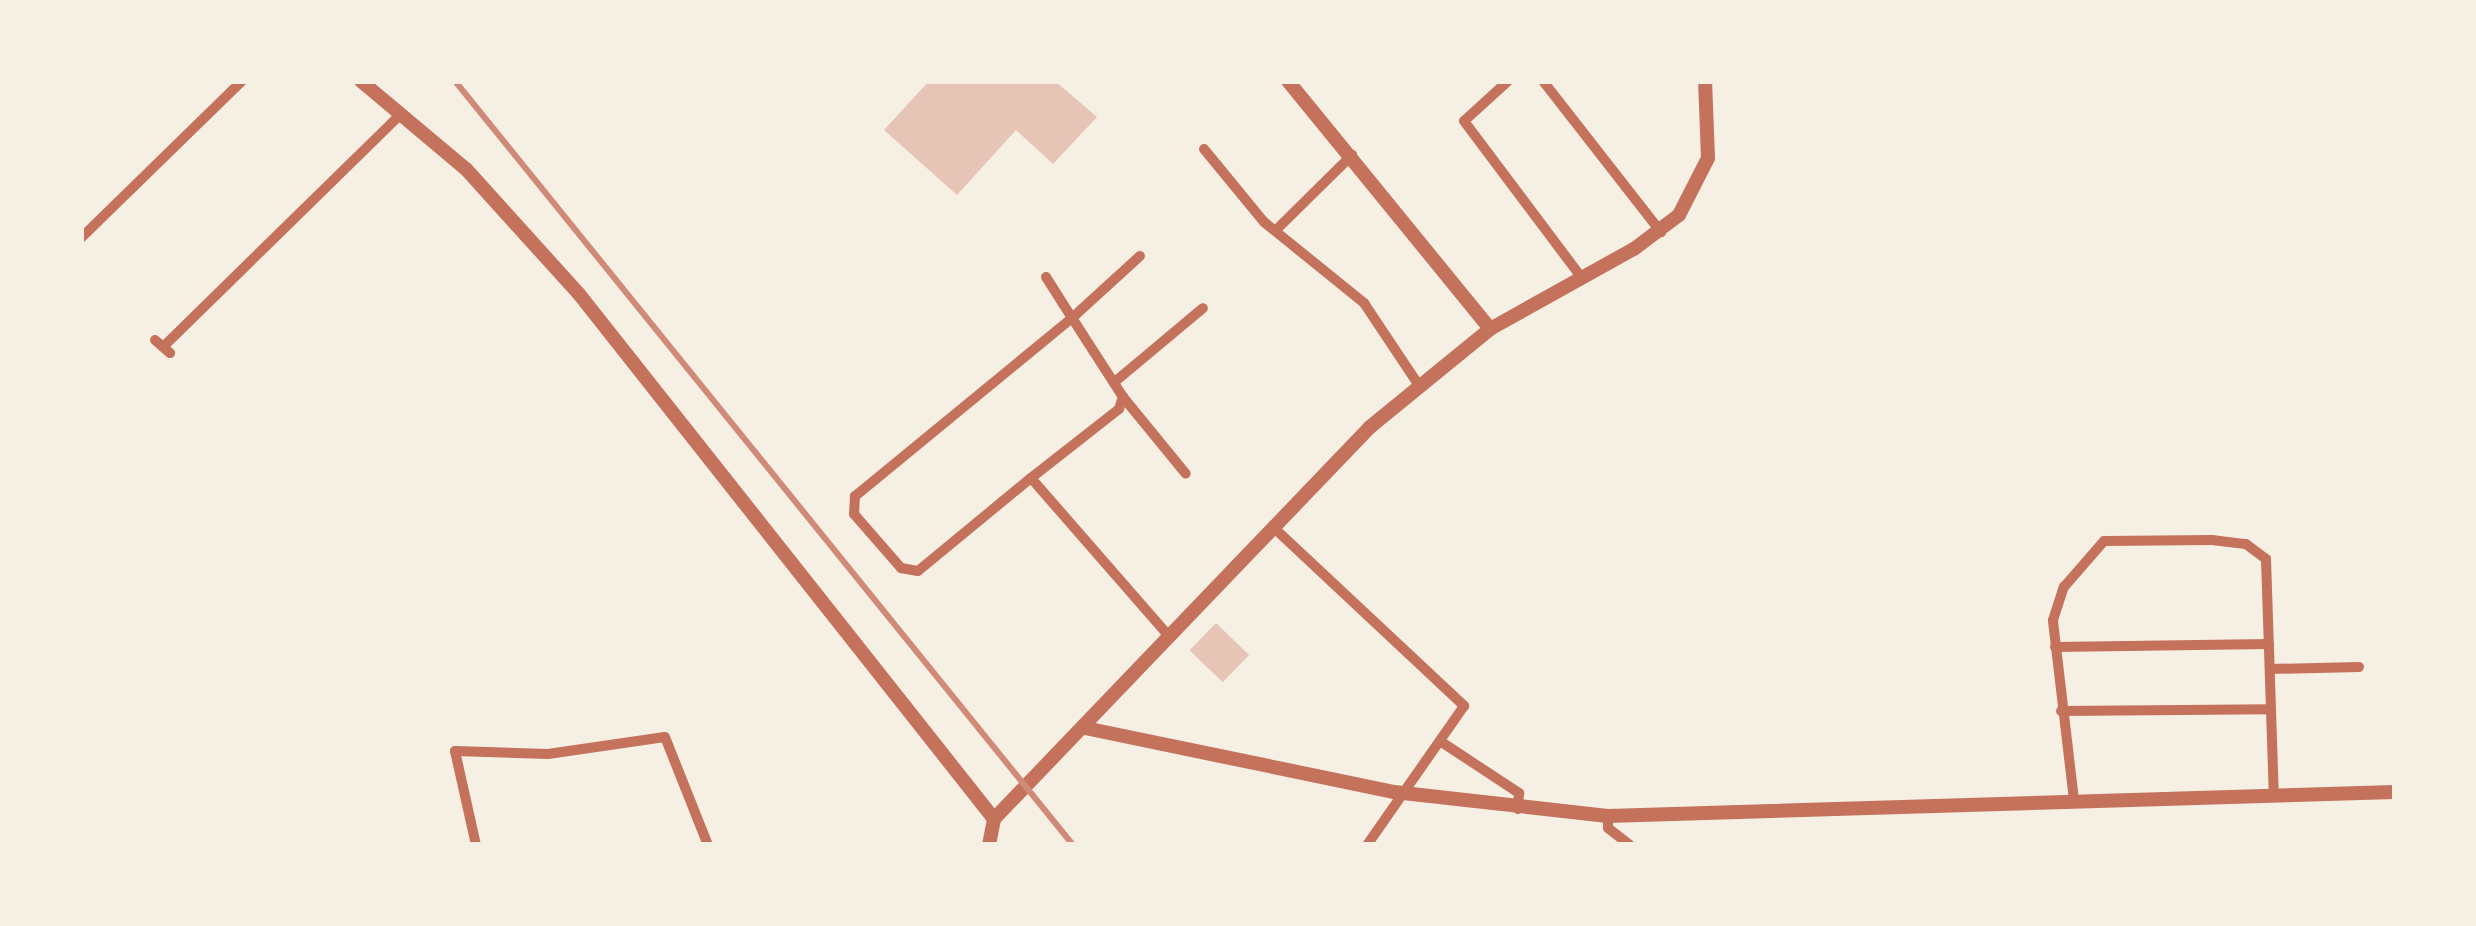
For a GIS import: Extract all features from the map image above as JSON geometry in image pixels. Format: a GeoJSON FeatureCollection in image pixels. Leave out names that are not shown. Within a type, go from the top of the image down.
{"type":"FeatureCollection","features":[{"type":"Feature","properties":{"kind":"street"},"geometry":{"type":"LineString","coordinates":[[81,238],[242,81]]}},
{"type":"Feature","properties":{"kind":"street"},"geometry":{"type":"LineString","coordinates":[[361,81],[466,169],[579,294],[994,819]]}},
{"type":"Feature","properties":{"kind":"street"},"geometry":{"type":"LineString","coordinates":[[1288,81],[1490,328]]}},
{"type":"Feature","properties":{"kind":"street"},"geometry":{"type":"LineString","coordinates":[[1508,81],[1464,121],[1582,278]]}},
{"type":"Feature","properties":{"kind":"street"},"geometry":{"type":"LineString","coordinates":[[1543,81],[1661,232]]}},
{"type":"Feature","properties":{"kind":"street"},"geometry":{"type":"LineString","coordinates":[[989,845],[994,819],[1085,728],[1167,634],[1418,384],[1490,328],[1661,232],[1694,194],[1708,158],[1706,81]]}},
{"type":"Feature","properties":{"kind":"street"},"geometry":{"type":"LineString","coordinates":[[163,346],[401,114]]}},
{"type":"Feature","properties":{"kind":"street"},"geometry":{"type":"LineString","coordinates":[[1204,149],[1276,230],[1364,302],[1418,384]]}},
{"type":"Feature","properties":{"kind":"street"},"geometry":{"type":"LineString","coordinates":[[1276,230],[1352,154]]}},
{"type":"Feature","properties":{"kind":"street"},"geometry":{"type":"LineString","coordinates":[[1124,397],[1119,409],[918,571],[901,568],[854,514],[855,496],[1072,318],[1140,256]]}},
{"type":"Feature","properties":{"kind":"street"},"geometry":{"type":"LineString","coordinates":[[1046,277],[1124,397],[1186,474]]}},
{"type":"Feature","properties":{"kind":"street"},"geometry":{"type":"LineString","coordinates":[[1117,380],[1203,308]]}},
{"type":"Feature","properties":{"kind":"street"},"geometry":{"type":"LineString","coordinates":[[1031,478],[1167,634]]}},
{"type":"Feature","properties":{"kind":"street"},"geometry":{"type":"LineString","coordinates":[[1273,527],[1464,706],[1398,793],[1366,845]]}},
{"type":"Feature","properties":{"kind":"street"},"geometry":{"type":"LineString","coordinates":[[2074,800],[2055,647],[2064,587],[2104,542],[2119,541],[2246,544],[2266,559],[2273,795]]}},
{"type":"Feature","properties":{"kind":"street"},"geometry":{"type":"LineString","coordinates":[[2055,647],[2269,644]]}},
{"type":"Feature","properties":{"kind":"street"},"geometry":{"type":"LineString","coordinates":[[2270,669],[2359,667]]}},
{"type":"Feature","properties":{"kind":"street"},"geometry":{"type":"LineString","coordinates":[[2061,711],[2271,709]]}},
{"type":"Feature","properties":{"kind":"street"},"geometry":{"type":"LineString","coordinates":[[1085,728],[1398,793],[1608,816],[2395,793]]}},
{"type":"Feature","properties":{"kind":"street"},"geometry":{"type":"LineString","coordinates":[[476,845],[455,751],[548,754],[664,737],[708,845]]}},
{"type":"Feature","properties":{"kind":"street"},"geometry":{"type":"LineString","coordinates":[[1440,741],[1519,793],[1518,809]]}},
{"type":"Feature","properties":{"kind":"street"},"geometry":{"type":"LineString","coordinates":[[1608,816],[1608,828],[1630,845]]}},
{"type":"Feature","properties":{"kind":"building"},"geometry":{"type":"Polygon","coordinates":[[[929,81],[1055,81],[1097,117],[1053,164],[1016,130],[957,195],[884,130],[929,81]]]}},
{"type":"Feature","properties":{"kind":"building"},"geometry":{"type":"Polygon","coordinates":[[[1216,623],[1249,655],[1223,682],[1190,650],[1216,623]]]}},
{"type":"Feature","properties":{"kind":"railway"},"geometry":{"type":"LineString","coordinates":[[455,81],[1073,845]]}}]}
